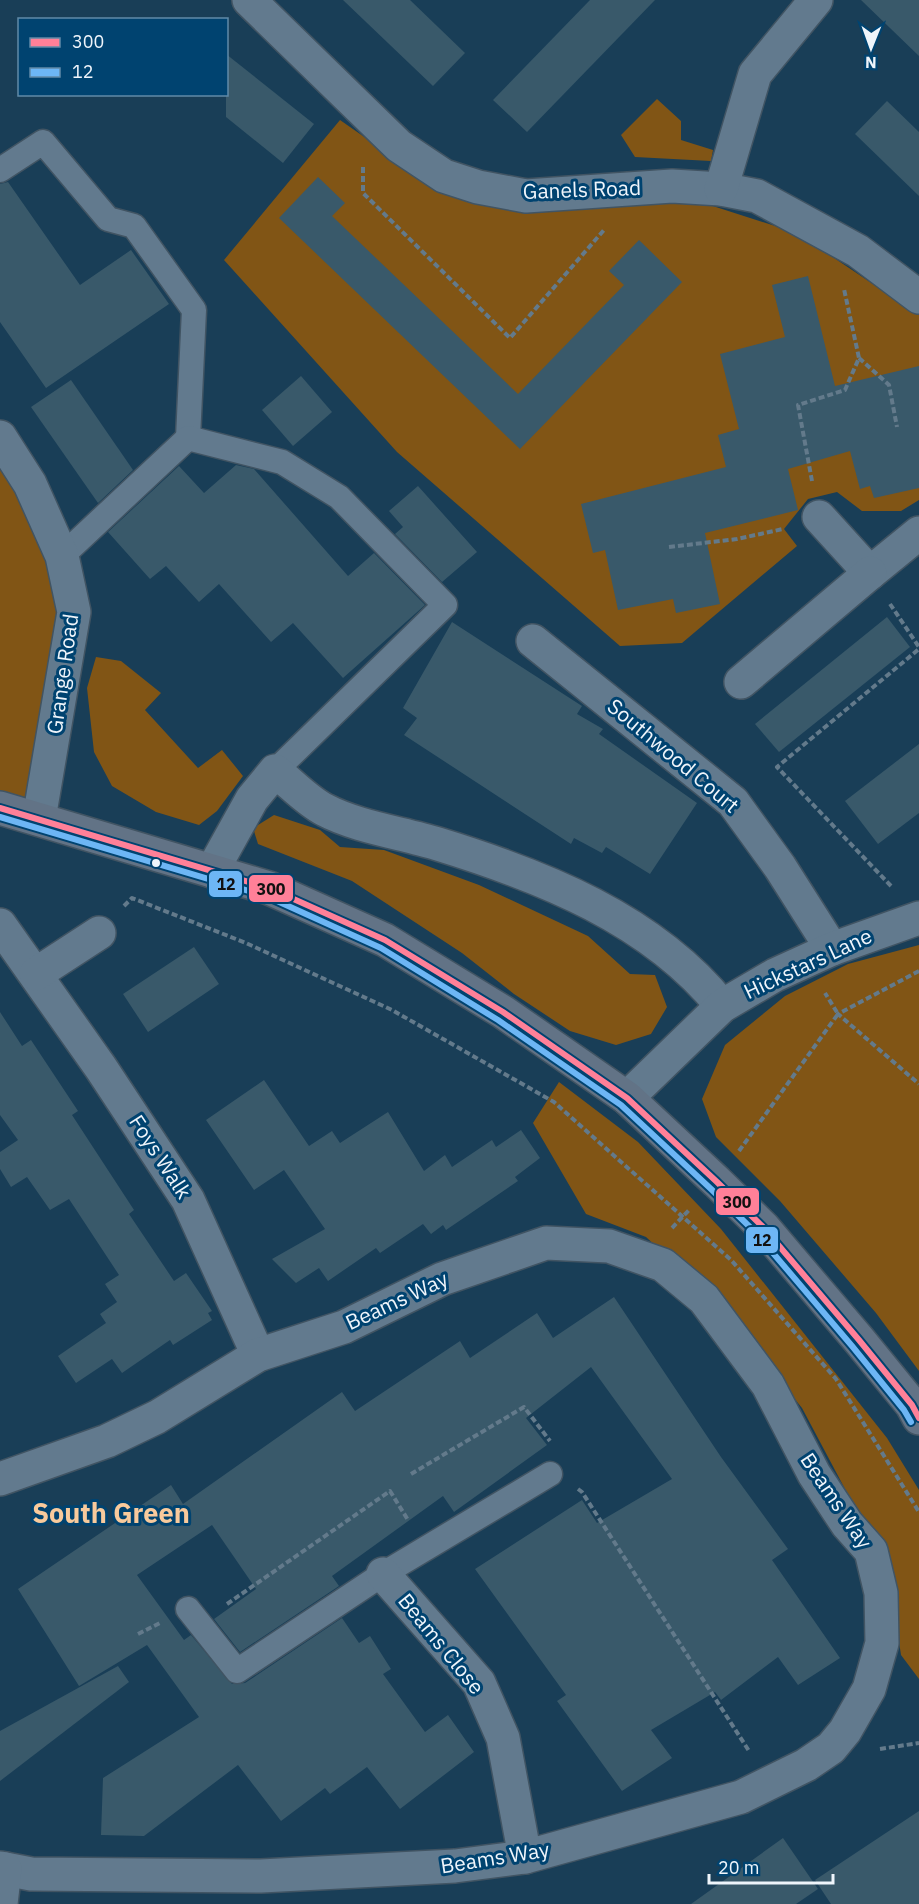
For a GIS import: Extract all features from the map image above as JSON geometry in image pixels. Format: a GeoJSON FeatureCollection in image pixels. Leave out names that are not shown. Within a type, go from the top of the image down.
{"type":"FeatureCollection","features":[{"type":"Feature","properties":{"kind":"main road"},"geometry":{"type":"LineString","coordinates":[[0,808],[269,888],[384,940],[503,1012],[627,1098],[717,1182],[763,1227],[912,1405],[919,1418]]}},
{"type":"Feature","properties":{"kind":"street","name":"Ganels Road"},"geometry":{"type":"LineString","coordinates":[[249,0],[399,146],[444,176],[478,187],[526,196],[672,186],[721,189],[757,196],[858,251],[919,297]]}},
{"type":"Feature","properties":{"kind":"street"},"geometry":{"type":"LineString","coordinates":[[721,189],[755,74],[816,0]]}},
{"type":"Feature","properties":{"kind":"street","name":"Grange Road"},"geometry":{"type":"LineString","coordinates":[[0,437],[30,484],[62,556],[74,612],[39,819]]}},
{"type":"Feature","properties":{"kind":"street"},"geometry":{"type":"LineString","coordinates":[[819,517],[870,573]]}},
{"type":"Feature","properties":{"kind":"street"},"geometry":{"type":"LineString","coordinates":[[741,682],[919,533]]}},
{"type":"Feature","properties":{"kind":"street","name":"Southwood Court"},"geometry":{"type":"LineString","coordinates":[[533,641],[733,801],[780,867],[819,955]]}},
{"type":"Feature","properties":{"kind":"street"},"geometry":{"type":"LineString","coordinates":[[212,871],[252,799],[275,771],[325,810],[439,844],[592,902],[662,947],[707,987],[722,1006]]}},
{"type":"Feature","properties":{"kind":"street","name":"Hickstars Lane"},"geometry":{"type":"LineString","coordinates":[[627,1098],[722,1006],[775,975],[819,955],[919,918]]}},
{"type":"Feature","properties":{"kind":"street","name":"Foys Walk"},"geometry":{"type":"LineString","coordinates":[[0,925],[101,1068],[188,1200],[258,1355]]}},
{"type":"Feature","properties":{"kind":"street"},"geometry":{"type":"LineString","coordinates":[[36,974],[99,933]]}},
{"type":"Feature","properties":{"kind":"street","name":"Beams Way"},"geometry":{"type":"LineString","coordinates":[[0,1479],[107,1441],[157,1417],[258,1355],[344,1327],[442,1279],[546,1243],[609,1246],[663,1264],[704,1299],[768,1385],[814,1474],[847,1524],[871,1551],[881,1593],[882,1643],[869,1689],[845,1731],[831,1748],[806,1765],[741,1797],[654,1823],[525,1857],[385,1871],[261,1876],[31,1874],[3,1869],[1,1904]]}},
{"type":"Feature","properties":{"kind":"street","name":"Beams Close"},"geometry":{"type":"LineString","coordinates":[[383,1574],[478,1683],[503,1738],[525,1857]]}},
{"type":"Feature","properties":{"kind":"lane"},"geometry":{"type":"LineString","coordinates":[[0,170],[43,142],[108,219],[134,226],[194,310],[188,438],[62,556]]}},
{"type":"Feature","properties":{"kind":"lane"},"geometry":{"type":"LineString","coordinates":[[188,438],[282,462],[339,497],[445,604],[275,771]]}},
{"type":"Feature","properties":{"kind":"lane"},"geometry":{"type":"LineString","coordinates":[[188,1609],[237,1671],[383,1574],[550,1474]]}},
{"type":"Feature","properties":{"kind":"path"},"geometry":{"type":"LineString","coordinates":[[365,112],[363,193],[510,338],[640,189]]}},
{"type":"Feature","properties":{"kind":"path"},"geometry":{"type":"LineString","coordinates":[[669,547],[737,539],[784,529],[819,517],[798,405],[845,390],[859,358],[834,238]]}},
{"type":"Feature","properties":{"kind":"path"},"geometry":{"type":"LineString","coordinates":[[859,358],[889,385],[897,427]]}},
{"type":"Feature","properties":{"kind":"path"},"geometry":{"type":"LineString","coordinates":[[870,573],[919,648],[777,767],[895,891]]}},
{"type":"Feature","properties":{"kind":"path"},"geometry":{"type":"LineString","coordinates":[[99,933],[132,898],[246,943],[392,1010],[554,1102],[731,1260],[836,1379],[919,1512]]}},
{"type":"Feature","properties":{"kind":"path"},"geometry":{"type":"LineString","coordinates":[[819,955],[838,1014],[919,1084]]}},
{"type":"Feature","properties":{"kind":"path"},"geometry":{"type":"LineString","coordinates":[[644,1257],[717,1182],[838,1014],[919,971]]}},
{"type":"Feature","properties":{"kind":"path"},"geometry":{"type":"LineString","coordinates":[[411,1474],[524,1407],[550,1442],[550,1474],[582,1492],[651,1602],[771,1784]]}},
{"type":"Feature","properties":{"kind":"path"},"geometry":{"type":"LineString","coordinates":[[138,1634],[197,1605],[220,1609],[390,1491],[426,1548]]}},
{"type":"Feature","properties":{"kind":"shaded area"},"geometry":{"type":"Polygon","coordinates":[[[657,99],[681,121],[681,140],[713,150],[711,161],[635,157],[621,135],[657,99]]]}},
{"type":"Feature","properties":{"kind":"shaded area"},"geometry":{"type":"Polygon","coordinates":[[[340,120],[443,192],[688,198],[797,233],[919,315],[919,500],[901,511],[862,511],[837,492],[808,499],[784,529],[797,546],[682,643],[620,646],[397,452],[224,260],[340,120]]]}},
{"type":"Feature","properties":{"kind":"shaded area"},"geometry":{"type":"Polygon","coordinates":[[[0,437],[74,612],[39,819],[0,808],[0,437]]]}},
{"type":"Feature","properties":{"kind":"shaded area"},"geometry":{"type":"Polygon","coordinates":[[[96,657],[121,661],[161,693],[145,710],[198,768],[222,750],[243,776],[217,811],[199,825],[156,812],[112,786],[94,752],[87,688],[96,657]]]}},
{"type":"Feature","properties":{"kind":"shaded area"},"geometry":{"type":"Polygon","coordinates":[[[274,815],[320,830],[340,847],[384,850],[479,885],[588,936],[630,974],[655,975],[667,1007],[651,1034],[616,1045],[570,1031],[514,994],[462,953],[352,881],[258,844],[253,828],[274,815]]]}},
{"type":"Feature","properties":{"kind":"shaded area"},"geometry":{"type":"Polygon","coordinates":[[[919,945],[919,1371],[876,1313],[780,1201],[716,1137],[702,1099],[725,1045],[785,996],[848,964],[919,945]]]}},
{"type":"Feature","properties":{"kind":"shaded area"},"geometry":{"type":"Polygon","coordinates":[[[559,1082],[638,1142],[721,1229],[887,1438],[919,1490],[919,1679],[901,1655],[888,1570],[802,1408],[719,1305],[646,1237],[586,1214],[533,1123],[559,1082]]]}},
{"type":"Feature","properties":{"kind":"building"},"geometry":{"type":"Polygon","coordinates":[[[343,0],[410,0],[465,53],[433,86],[343,0]]]}},
{"type":"Feature","properties":{"kind":"building"},"geometry":{"type":"Polygon","coordinates":[[[590,0],[655,0],[527,132],[493,100],[590,0]]]}},
{"type":"Feature","properties":{"kind":"building"},"geometry":{"type":"Polygon","coordinates":[[[861,0],[919,0],[919,56],[861,0]]]}},
{"type":"Feature","properties":{"kind":"building"},"geometry":{"type":"Polygon","coordinates":[[[228,56],[314,124],[283,163],[226,117],[228,56]]]}},
{"type":"Feature","properties":{"kind":"building"},"geometry":{"type":"Polygon","coordinates":[[[887,101],[919,132],[919,196],[855,134],[887,101]]]}},
{"type":"Feature","properties":{"kind":"building"},"geometry":{"type":"Polygon","coordinates":[[[318,177],[345,203],[332,216],[518,394],[624,285],[609,271],[639,240],[682,282],[520,449],[279,218],[318,177]]]}},
{"type":"Feature","properties":{"kind":"building"},"geometry":{"type":"Polygon","coordinates":[[[8,182],[80,285],[131,250],[169,304],[46,388],[0,322],[0,184],[8,182]]]}},
{"type":"Feature","properties":{"kind":"building"},"geometry":{"type":"Polygon","coordinates":[[[808,276],[835,386],[919,366],[919,488],[874,498],[870,486],[860,489],[850,451],[788,469],[798,510],[705,533],[720,604],[676,613],[673,599],[618,610],[605,550],[593,553],[581,504],[726,467],[718,435],[739,429],[720,354],[785,337],[772,285],[808,276]]]}},
{"type":"Feature","properties":{"kind":"building"},"geometry":{"type":"Polygon","coordinates":[[[301,376],[332,412],[293,446],[262,410],[301,376]]]}},
{"type":"Feature","properties":{"kind":"building"},"geometry":{"type":"Polygon","coordinates":[[[71,380],[133,470],[98,503],[31,407],[71,380]]]}},
{"type":"Feature","properties":{"kind":"building"},"geometry":{"type":"Polygon","coordinates":[[[236,465],[254,469],[348,576],[374,553],[425,605],[343,678],[293,623],[271,642],[219,584],[199,602],[166,566],[150,579],[108,532],[179,466],[204,493],[236,465]]]}},
{"type":"Feature","properties":{"kind":"building"},"geometry":{"type":"Polygon","coordinates":[[[418,486],[477,552],[442,582],[395,534],[403,527],[389,511],[418,486]]]}},
{"type":"Feature","properties":{"kind":"building"},"geometry":{"type":"Polygon","coordinates":[[[887,617],[910,647],[779,752],[755,724],[887,617]]]}},
{"type":"Feature","properties":{"kind":"building"},"geometry":{"type":"Polygon","coordinates":[[[452,622],[582,706],[577,714],[603,729],[599,734],[697,803],[650,874],[606,847],[602,853],[574,838],[571,844],[404,735],[417,718],[403,708],[452,622]]]}},
{"type":"Feature","properties":{"kind":"building"},"geometry":{"type":"Polygon","coordinates":[[[919,744],[919,813],[878,844],[845,801],[919,744]]]}},
{"type":"Feature","properties":{"kind":"building"},"geometry":{"type":"Polygon","coordinates":[[[194,947],[219,984],[148,1032],[123,994],[194,947]]]}},
{"type":"Feature","properties":{"kind":"building"},"geometry":{"type":"Polygon","coordinates":[[[0,1012],[22,1046],[31,1040],[78,1111],[72,1115],[134,1210],[129,1214],[174,1281],[186,1273],[212,1311],[208,1313],[212,1320],[173,1345],[170,1340],[122,1373],[112,1359],[76,1383],[58,1356],[106,1323],[100,1314],[117,1302],[105,1284],[119,1275],[69,1199],[50,1210],[27,1177],[11,1187],[0,1169],[0,1152],[18,1140],[0,1115],[0,1012]]]}},
{"type":"Feature","properties":{"kind":"building"},"geometry":{"type":"Polygon","coordinates":[[[264,1080],[309,1146],[332,1131],[340,1143],[388,1112],[424,1171],[445,1155],[452,1167],[492,1140],[496,1147],[521,1130],[540,1158],[515,1177],[518,1181],[446,1230],[443,1225],[431,1234],[423,1224],[380,1253],[376,1248],[328,1281],[319,1268],[296,1283],[272,1259],[325,1229],[284,1170],[254,1190],[206,1120],[264,1080]]]}},
{"type":"Feature","properties":{"kind":"building"},"geometry":{"type":"Polygon","coordinates":[[[614,1297],[721,1457],[788,1549],[772,1560],[840,1658],[798,1685],[778,1657],[721,1700],[715,1692],[651,1730],[672,1758],[622,1791],[557,1701],[566,1695],[475,1569],[582,1500],[597,1523],[672,1479],[591,1367],[526,1418],[547,1445],[454,1512],[443,1496],[332,1576],[339,1586],[240,1652],[214,1619],[256,1589],[212,1525],[137,1575],[184,1640],[191,1635],[232,1684],[245,1683],[342,1618],[359,1643],[370,1636],[391,1669],[383,1674],[425,1732],[448,1715],[474,1752],[400,1809],[367,1767],[330,1794],[325,1788],[281,1821],[238,1765],[144,1836],[101,1835],[103,1778],[199,1717],[147,1645],[79,1686],[18,1589],[171,1485],[183,1504],[342,1392],[355,1411],[460,1341],[470,1358],[537,1313],[553,1338],[614,1297]]]}},
{"type":"Feature","properties":{"kind":"building"},"geometry":{"type":"Polygon","coordinates":[[[118,1666],[129,1682],[0,1781],[0,1731],[118,1666]]]}},
{"type":"Feature","properties":{"kind":"building"},"geometry":{"type":"Polygon","coordinates":[[[919,1811],[919,1904],[831,1904],[815,1880],[919,1811]]]}},
{"type":"Feature","properties":{"kind":"building"},"geometry":{"type":"Polygon","coordinates":[[[783,1838],[818,1889],[796,1904],[691,1904],[783,1838]]]}},
{"type":"Feature","properties":{"kind":"transit line","name":"300"},"geometry":{"type":"LineString","coordinates":[[0,808],[269,888],[385,940],[503,1012],[627,1098],[717,1182],[763,1227],[859,1340],[912,1405],[919,1418]]}},
{"type":"Feature","properties":{"kind":"transit line","name":"12"},"geometry":{"type":"LineString","coordinates":[[0,817],[266,896],[381,948],[498,1020],[621,1105],[711,1189],[756,1233],[852,1346],[904,1410],[911,1422]]}},
{"type":"Feature","properties":{"kind":"district","name":"South Green"},"geometry":{"type":"Point","coordinates":[111,1514]}}]}
